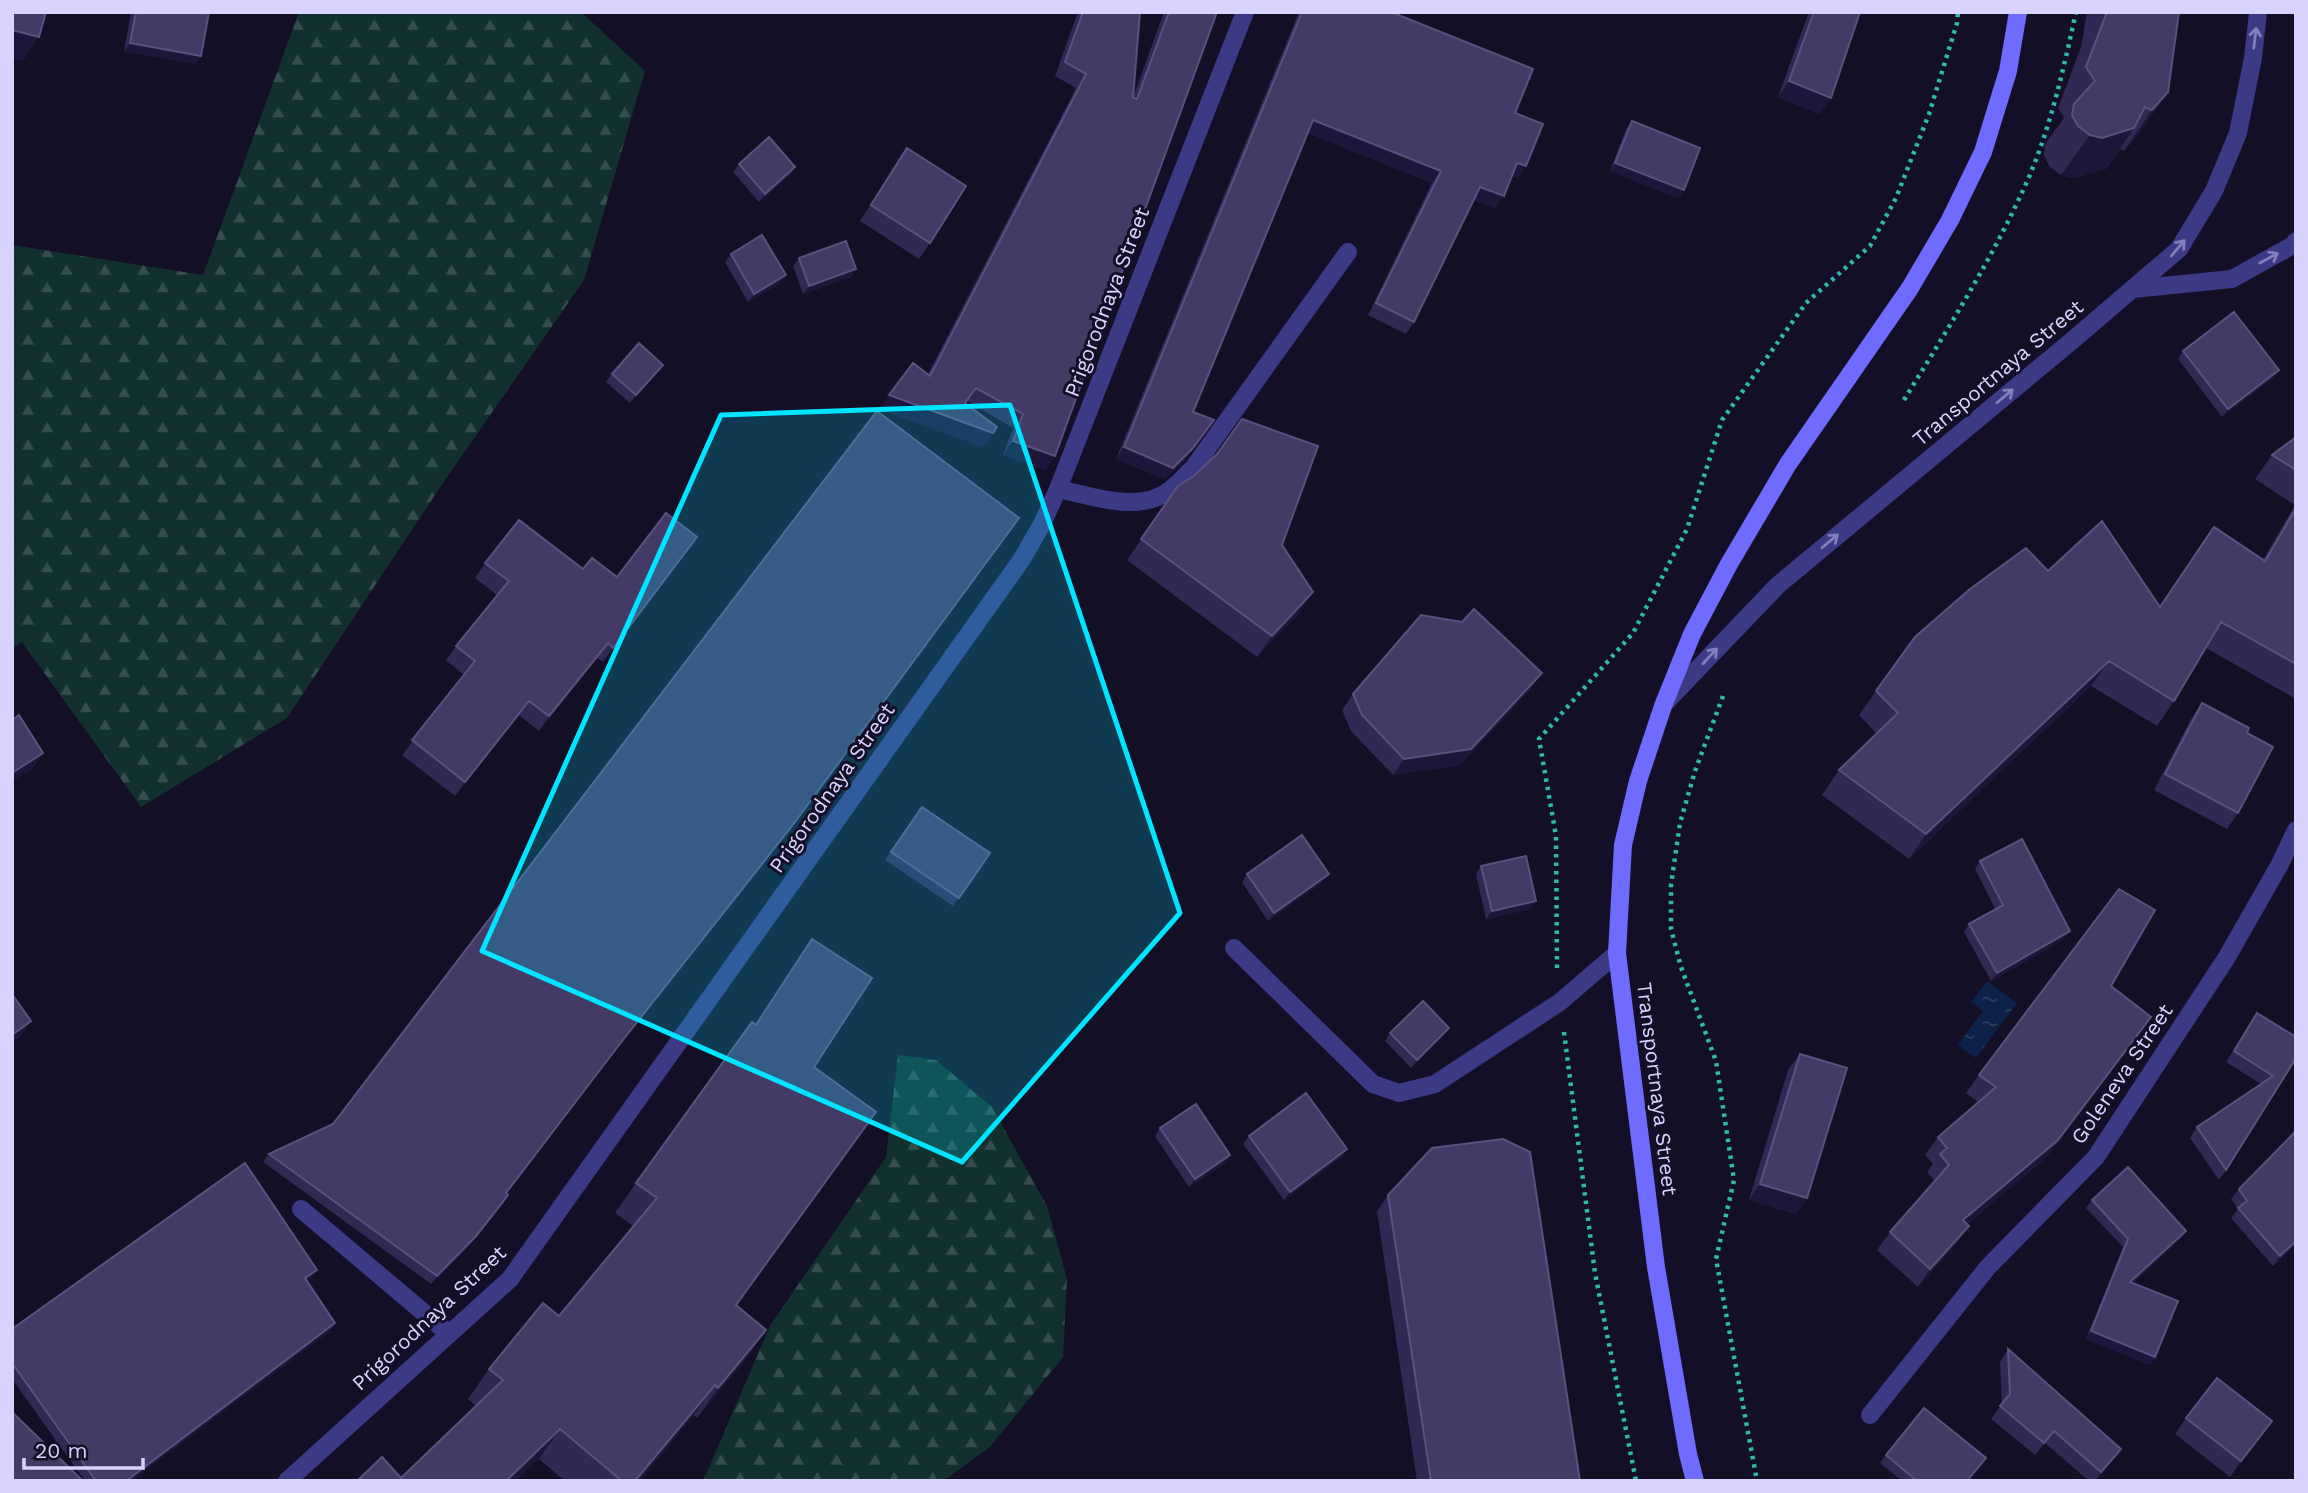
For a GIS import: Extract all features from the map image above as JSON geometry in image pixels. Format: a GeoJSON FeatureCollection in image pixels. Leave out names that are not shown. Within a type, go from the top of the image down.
{"type":"FeatureCollection","features":[{"type":"Feature","properties":{"kind":"main road","name":"Transportnaya Street"},"geometry":{"type":"LineString","coordinates":[[1695,1481],[1656,1267],[1616,953],[1623,845],[1638,781],[1663,706],[1692,634],[1729,564],[1782,475],[1910,288],[1950,220],[1983,152],[2008,71],[2018,12]]}},
{"type":"Feature","properties":{"kind":"street","name":"Prigorodnaya Street"},"geometry":{"type":"LineString","coordinates":[[287,1481],[510,1279],[1022,559],[1058,489],[1245,12]]}},
{"type":"Feature","properties":{"kind":"street","name":"Transportnaya Street"},"geometry":{"type":"LineString","coordinates":[[1663,706],[1778,585],[2179,249],[2214,191],[2238,132],[2253,58],[2258,12]]}},
{"type":"Feature","properties":{"kind":"street"},"geometry":{"type":"LineString","coordinates":[[2133,289],[2232,279],[2296,241]]}},
{"type":"Feature","properties":{"kind":"street"},"geometry":{"type":"LineString","coordinates":[[1058,489],[1130,503],[1152,499],[1168,492],[1194,467],[1348,252]]}},
{"type":"Feature","properties":{"kind":"street","name":"Goleneva Street"},"geometry":{"type":"LineString","coordinates":[[1870,1415],[1988,1267],[2096,1157],[2227,957],[2280,864],[2296,830]]}},
{"type":"Feature","properties":{"kind":"street"},"geometry":{"type":"LineString","coordinates":[[1234,948],[1373,1084],[1399,1093],[1435,1084],[1560,1002],[1616,953]]}},
{"type":"Feature","properties":{"kind":"street"},"geometry":{"type":"LineString","coordinates":[[301,1209],[449,1334]]}},
{"type":"Feature","properties":{"kind":"path"},"geometry":{"type":"LineString","coordinates":[[1904,400],[1969,293],[2025,185],[2059,90],[2076,12]]}},
{"type":"Feature","properties":{"kind":"path"},"geometry":{"type":"LineString","coordinates":[[1723,696],[1695,771],[1680,823],[1671,885],[1671,929],[1681,967],[1716,1061],[1734,1181],[1716,1259],[1757,1481]]}},
{"type":"Feature","properties":{"kind":"path"},"geometry":{"type":"LineString","coordinates":[[1595,1273],[1636,1481]]}},
{"type":"Feature","properties":{"kind":"highlighted area"},"geometry":{"type":"Polygon","coordinates":[[[1010,405],[1180,913],[962,1162],[482,951],[721,415],[1010,405]]]}},
{"type":"Feature","properties":{"kind":"green space"},"geometry":{"type":"Polygon","coordinates":[[[299,12],[581,12],[645,71],[584,280],[443,483],[287,718],[141,807],[22,642],[12,649],[12,245],[203,275],[299,12]]]}},
{"type":"Feature","properties":{"kind":"green space"},"geometry":{"type":"Polygon","coordinates":[[[898,1055],[936,1060],[992,1107],[1047,1206],[1067,1279],[1063,1357],[990,1447],[943,1481],[703,1481],[771,1324],[886,1157],[898,1055]]]}},
{"type":"Feature","properties":{"kind":"water"},"geometry":{"type":"Polygon","coordinates":[[[1987,981],[2017,1003],[1976,1058],[1958,1045],[1983,1011],[1971,1002],[1987,981]]]}},
{"type":"Feature","properties":{"kind":"building"},"geometry":{"type":"Polygon","coordinates":[[[12,12],[46,12],[39,37],[12,30],[12,12]]]}},
{"type":"Feature","properties":{"kind":"building"},"geometry":{"type":"Polygon","coordinates":[[[136,12],[209,12],[201,56],[130,43],[136,12]]]}},
{"type":"Feature","properties":{"kind":"building"},"geometry":{"type":"Polygon","coordinates":[[[1083,12],[1140,12],[1133,98],[1137,99],[1169,12],[1217,12],[1055,456],[1013,441],[1023,414],[976,388],[965,403],[997,427],[993,433],[889,395],[913,363],[930,376],[1086,74],[1065,62],[1083,12]]]}},
{"type":"Feature","properties":{"kind":"building"},"geometry":{"type":"Polygon","coordinates":[[[1302,12],[1391,12],[1533,69],[1515,113],[1543,124],[1526,166],[1517,163],[1504,196],[1480,187],[1414,322],[1376,303],[1441,171],[1313,120],[1193,412],[1214,420],[1193,448],[1173,468],[1124,447],[1302,12]]]}},
{"type":"Feature","properties":{"kind":"building"},"geometry":{"type":"Polygon","coordinates":[[[1814,12],[1860,12],[1831,98],[1789,81],[1814,12]]]}},
{"type":"Feature","properties":{"kind":"building"},"geometry":{"type":"Polygon","coordinates":[[[2107,12],[2179,12],[2168,92],[2152,110],[2145,107],[2134,128],[2102,138],[2090,135],[2078,126],[2072,115],[2074,104],[2095,81],[2086,67],[2107,12]]]}},
{"type":"Feature","properties":{"kind":"building"},"geometry":{"type":"Polygon","coordinates":[[[1632,121],[1700,148],[1684,190],[1615,163],[1632,121]]]}},
{"type":"Feature","properties":{"kind":"building"},"geometry":{"type":"Polygon","coordinates":[[[769,137],[795,167],[765,194],[739,164],[769,137]]]}},
{"type":"Feature","properties":{"kind":"building"},"geometry":{"type":"Polygon","coordinates":[[[907,148],[966,186],[930,243],[871,205],[907,148]]]}},
{"type":"Feature","properties":{"kind":"building"},"geometry":{"type":"Polygon","coordinates":[[[762,235],[786,275],[754,294],[731,254],[762,235]]]}},
{"type":"Feature","properties":{"kind":"building"},"geometry":{"type":"Polygon","coordinates":[[[846,241],[856,269],[809,286],[799,258],[846,241]]]}},
{"type":"Feature","properties":{"kind":"building"},"geometry":{"type":"Polygon","coordinates":[[[2234,312],[2279,370],[2228,409],[2183,351],[2234,312]]]}},
{"type":"Feature","properties":{"kind":"building"},"geometry":{"type":"Polygon","coordinates":[[[639,343],[663,365],[636,395],[612,374],[639,343]]]}},
{"type":"Feature","properties":{"kind":"building"},"geometry":{"type":"Polygon","coordinates":[[[877,411],[1019,518],[795,822],[619,1045],[476,1236],[437,1276],[269,1154],[333,1124],[877,411]]]}},
{"type":"Feature","properties":{"kind":"building"},"geometry":{"type":"Polygon","coordinates":[[[1242,419],[1318,446],[1282,545],[1313,592],[1272,636],[1141,539],[1178,486],[1195,475],[1217,454],[1242,419]]]}},
{"type":"Feature","properties":{"kind":"building"},"geometry":{"type":"Polygon","coordinates":[[[2296,437],[2296,470],[2272,455],[2296,437]]]}},
{"type":"Feature","properties":{"kind":"building"},"geometry":{"type":"Polygon","coordinates":[[[2296,508],[2296,664],[2221,622],[2174,701],[2109,661],[1926,834],[1839,770],[1898,713],[1876,691],[1915,637],[1970,589],[2026,548],[2048,571],[2102,521],[2160,607],[2214,527],[2265,561],[2296,508]]]}},
{"type":"Feature","properties":{"kind":"building"},"geometry":{"type":"Polygon","coordinates":[[[666,513],[697,537],[613,648],[608,643],[549,716],[529,701],[465,782],[412,740],[475,661],[456,646],[509,581],[485,563],[519,520],[583,569],[592,558],[617,577],[666,513]]]}},
{"type":"Feature","properties":{"kind":"building"},"geometry":{"type":"Polygon","coordinates":[[[1474,609],[1542,673],[1471,749],[1404,759],[1362,715],[1353,694],[1421,615],[1462,622],[1474,609]]]}},
{"type":"Feature","properties":{"kind":"building"},"geometry":{"type":"Polygon","coordinates":[[[2202,703],[2249,728],[2247,733],[2273,747],[2238,813],[2165,774],[2202,703]]]}},
{"type":"Feature","properties":{"kind":"building"},"geometry":{"type":"Polygon","coordinates":[[[19,715],[43,753],[12,773],[12,720],[19,715]]]}},
{"type":"Feature","properties":{"kind":"building"},"geometry":{"type":"Polygon","coordinates":[[[922,807],[990,853],[959,898],[891,852],[922,807]]]}},
{"type":"Feature","properties":{"kind":"building"},"geometry":{"type":"Polygon","coordinates":[[[1302,835],[1329,874],[1274,913],[1247,874],[1302,835]]]}},
{"type":"Feature","properties":{"kind":"building"},"geometry":{"type":"Polygon","coordinates":[[[2022,839],[2070,931],[1997,973],[1969,924],[2003,905],[1980,861],[2022,839]]]}},
{"type":"Feature","properties":{"kind":"building"},"geometry":{"type":"Polygon","coordinates":[[[1526,856],[1536,901],[1492,911],[1481,866],[1526,856]]]}},
{"type":"Feature","properties":{"kind":"building"},"geometry":{"type":"Polygon","coordinates":[[[2119,889],[2155,910],[2111,986],[2151,1017],[2058,1140],[1963,1220],[1969,1226],[1930,1269],[1890,1232],[1949,1165],[1940,1154],[1947,1148],[1938,1137],[1996,1087],[1979,1075],[2119,889]]]}},
{"type":"Feature","properties":{"kind":"building"},"geometry":{"type":"Polygon","coordinates":[[[812,939],[872,978],[814,1067],[876,1112],[736,1305],[766,1330],[718,1388],[715,1385],[635,1481],[622,1481],[560,1429],[506,1481],[357,1481],[382,1457],[401,1478],[503,1380],[489,1369],[543,1303],[559,1316],[657,1198],[636,1183],[752,1022],[756,1025],[812,939]]]}},
{"type":"Feature","properties":{"kind":"building"},"geometry":{"type":"Polygon","coordinates":[[[12,994],[31,1021],[12,1035],[12,994]]]}},
{"type":"Feature","properties":{"kind":"building"},"geometry":{"type":"Polygon","coordinates":[[[1423,1001],[1449,1028],[1417,1060],[1390,1033],[1423,1001]]]}},
{"type":"Feature","properties":{"kind":"building"},"geometry":{"type":"Polygon","coordinates":[[[2257,1013],[2296,1037],[2296,1058],[2226,1170],[2197,1127],[2273,1076],[2234,1051],[2257,1013]]]}},
{"type":"Feature","properties":{"kind":"building"},"geometry":{"type":"Polygon","coordinates":[[[1800,1054],[1847,1068],[1807,1198],[1760,1184],[1800,1054]]]}},
{"type":"Feature","properties":{"kind":"building"},"geometry":{"type":"Polygon","coordinates":[[[1306,1093],[1347,1149],[1290,1192],[1249,1136],[1306,1093]]]}},
{"type":"Feature","properties":{"kind":"building"},"geometry":{"type":"Polygon","coordinates":[[[1196,1104],[1230,1155],[1195,1179],[1160,1128],[1196,1104]]]}},
{"type":"Feature","properties":{"kind":"building"},"geometry":{"type":"Polygon","coordinates":[[[2296,1131],[2296,1241],[2280,1256],[2238,1208],[2247,1201],[2239,1189],[2296,1131]]]}},
{"type":"Feature","properties":{"kind":"building"},"geometry":{"type":"Polygon","coordinates":[[[1503,1139],[1530,1152],[1580,1481],[1431,1481],[1388,1195],[1432,1148],[1503,1139]]]}},
{"type":"Feature","properties":{"kind":"building"},"geometry":{"type":"Polygon","coordinates":[[[245,1163],[317,1270],[305,1278],[335,1323],[126,1481],[96,1481],[12,1363],[12,1329],[245,1163]]]}},
{"type":"Feature","properties":{"kind":"building"},"geometry":{"type":"Polygon","coordinates":[[[2128,1167],[2186,1231],[2130,1282],[2178,1301],[2155,1357],[2091,1331],[2128,1239],[2092,1200],[2128,1167]]]}},
{"type":"Feature","properties":{"kind":"building"},"geometry":{"type":"Polygon","coordinates":[[[2008,1349],[2121,1449],[2101,1472],[2054,1431],[2044,1443],[2000,1406],[2010,1394],[2008,1349]]]}},
{"type":"Feature","properties":{"kind":"building"},"geometry":{"type":"Polygon","coordinates":[[[2217,1378],[2272,1421],[2241,1461],[2186,1418],[2217,1378]]]}},
{"type":"Feature","properties":{"kind":"building"},"geometry":{"type":"Polygon","coordinates":[[[1924,1408],[1986,1458],[1967,1481],[1917,1481],[1886,1455],[1924,1408]]]}},
{"type":"Feature","properties":{"kind":"building"},"geometry":{"type":"Polygon","coordinates":[[[12,1412],[83,1481],[12,1481],[12,1412]]]}}]}
